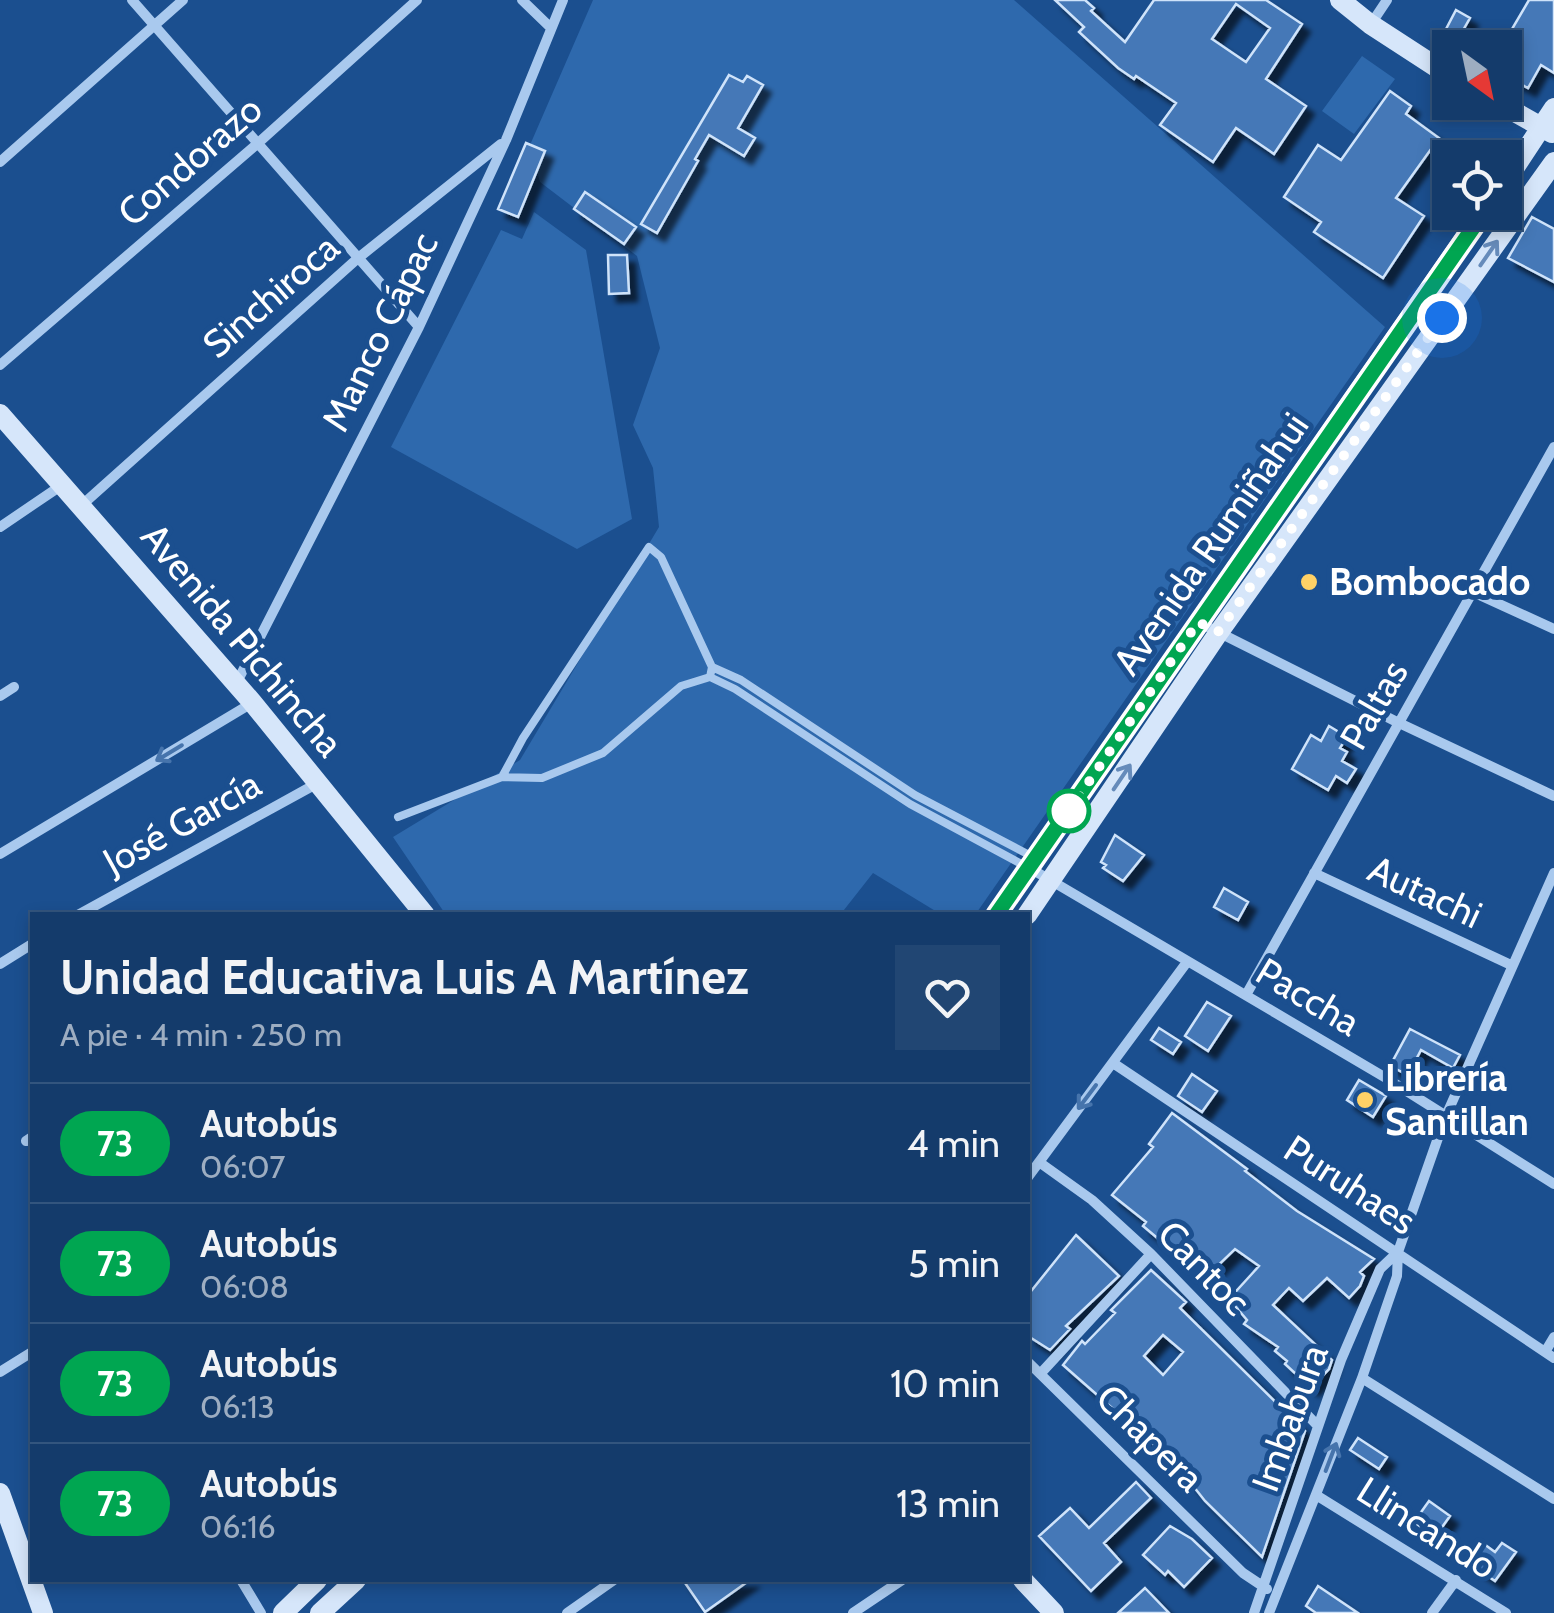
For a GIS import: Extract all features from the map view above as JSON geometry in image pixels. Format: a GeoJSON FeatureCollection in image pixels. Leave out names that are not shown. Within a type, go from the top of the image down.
{"type":"FeatureCollection","features":[{"type":"Feature","properties":{"kind":"main road"},"geometry":{"type":"LineString","coordinates":[[1340,0],[1432,64]]}},
{"type":"Feature","properties":{"kind":"main road"},"geometry":{"type":"LineString","coordinates":[[1522,162],[1548,131],[1554,108]]}},
{"type":"Feature","properties":{"kind":"main road"},"geometry":{"type":"LineString","coordinates":[[1522,116],[1548,131]]}},
{"type":"Feature","properties":{"kind":"main road","name":"Avenida Rumiñahui"},"geometry":{"type":"LineString","coordinates":[[1029,912],[1218,632],[1554,162]]}},
{"type":"Feature","properties":{"kind":"main road","name":"Avenida Rumiñahui"},"geometry":{"type":"LineString","coordinates":[[998,912],[1471,230]]}},
{"type":"Feature","properties":{"kind":"main road","name":"Avenida Pichincha"},"geometry":{"type":"LineString","coordinates":[[0,414],[252,702],[416,912]]}},
{"type":"Feature","properties":{"kind":"main road"},"geometry":{"type":"LineString","coordinates":[[0,1492],[30,1578]]}},
{"type":"Feature","properties":{"kind":"main road"},"geometry":{"type":"LineString","coordinates":[[31,1582],[42,1613]]}},
{"type":"Feature","properties":{"kind":"main road"},"geometry":{"type":"LineString","coordinates":[[283,1613],[315,1582]]}},
{"type":"Feature","properties":{"kind":"main road"},"geometry":{"type":"LineString","coordinates":[[320,1613],[354,1582]]}},
{"type":"Feature","properties":{"kind":"main road"},"geometry":{"type":"LineString","coordinates":[[1025,1582],[1054,1613]]}},
{"type":"Feature","properties":{"kind":"street"},"geometry":{"type":"LineString","coordinates":[[132,0],[418,327]]}},
{"type":"Feature","properties":{"kind":"street"},"geometry":{"type":"LineString","coordinates":[[0,162],[183,0]]}},
{"type":"Feature","properties":{"kind":"street","name":"Condorazo"},"geometry":{"type":"LineString","coordinates":[[0,365],[417,0]]}},
{"type":"Feature","properties":{"kind":"street"},"geometry":{"type":"LineString","coordinates":[[522,0],[551,28]]}},
{"type":"Feature","properties":{"kind":"street","name":"Manco Cápac"},"geometry":{"type":"LineString","coordinates":[[236,684],[418,327],[506,140],[564,0]]}},
{"type":"Feature","properties":{"kind":"street"},"geometry":{"type":"LineString","coordinates":[[1370,24],[1388,0]]}},
{"type":"Feature","properties":{"kind":"street","name":"Sinchiroca"},"geometry":{"type":"LineString","coordinates":[[82,504],[357,260],[506,140]]}},
{"type":"Feature","properties":{"kind":"street","name":"Paltas"},"geometry":{"type":"LineString","coordinates":[[1246,994],[1397,722],[1550,463],[1554,447]]}},
{"type":"Feature","properties":{"kind":"street"},"geometry":{"type":"LineString","coordinates":[[0,527],[62,485]]}},
{"type":"Feature","properties":{"kind":"street"},"geometry":{"type":"LineString","coordinates":[[1475,593],[1554,629]]}},
{"type":"Feature","properties":{"kind":"street"},"geometry":{"type":"LineString","coordinates":[[1198,622],[1554,796]]}},
{"type":"Feature","properties":{"kind":"street"},"geometry":{"type":"LineString","coordinates":[[0,696],[14,687]]}},
{"type":"Feature","properties":{"kind":"street"},"geometry":{"type":"LineString","coordinates":[[0,854],[252,702]]}},
{"type":"Feature","properties":{"kind":"street","name":"José García"},"geometry":{"type":"LineString","coordinates":[[88,912],[316,784]]}},
{"type":"Feature","properties":{"kind":"street","name":"Paccha"},"geometry":{"type":"LineString","coordinates":[[1031,863],[1051,882],[1246,994],[1554,1184]]}},
{"type":"Feature","properties":{"kind":"street","name":"Imbabura"},"geometry":{"type":"LineString","coordinates":[[1269,1613],[1362,1378],[1397,1276],[1398,1252],[1445,1118],[1554,872]]}},
{"type":"Feature","properties":{"kind":"street","name":"Autachi"},"geometry":{"type":"LineString","coordinates":[[1314,873],[1511,965]]}},
{"type":"Feature","properties":{"kind":"street"},"geometry":{"type":"LineString","coordinates":[[0,964],[30,945]]}},
{"type":"Feature","properties":{"kind":"street"},"geometry":{"type":"LineString","coordinates":[[1030,1173],[1187,962]]}},
{"type":"Feature","properties":{"kind":"street","name":"Puruhaes"},"geometry":{"type":"LineString","coordinates":[[1113,1063],[1549,1355]]}},
{"type":"Feature","properties":{"kind":"street","name":"Cantoc"},"geometry":{"type":"LineString","coordinates":[[1038,1162],[1092,1200],[1151,1254],[1318,1426]]}},
{"type":"Feature","properties":{"kind":"street","name":"Imbabura"},"geometry":{"type":"LineString","coordinates":[[1254,1613],[1341,1360],[1380,1269],[1398,1252]]}},
{"type":"Feature","properties":{"kind":"street"},"geometry":{"type":"LineString","coordinates":[[1042,1373],[1151,1254]]}},
{"type":"Feature","properties":{"kind":"street"},"geometry":{"type":"LineString","coordinates":[[1549,1355],[1554,1338]]}},
{"type":"Feature","properties":{"kind":"street"},"geometry":{"type":"LineString","coordinates":[[0,1372],[30,1353]]}},
{"type":"Feature","properties":{"kind":"street","name":"Chapera"},"geometry":{"type":"LineString","coordinates":[[1030,1364],[1243,1572],[1277,1594]]}},
{"type":"Feature","properties":{"kind":"street"},"geometry":{"type":"LineString","coordinates":[[1362,1378],[1554,1499]]}},
{"type":"Feature","properties":{"kind":"street","name":"Llincando"},"geometry":{"type":"LineString","coordinates":[[1316,1496],[1506,1613]]}},
{"type":"Feature","properties":{"kind":"street"},"geometry":{"type":"LineString","coordinates":[[1432,1613],[1456,1580]]}},
{"type":"Feature","properties":{"kind":"street"},"geometry":{"type":"LineString","coordinates":[[242,1582],[262,1613]]}},
{"type":"Feature","properties":{"kind":"street"},"geometry":{"type":"LineString","coordinates":[[567,1613],[611,1582]]}},
{"type":"Feature","properties":{"kind":"street"},"geometry":{"type":"LineString","coordinates":[[852,1613],[899,1582]]}},
{"type":"Feature","properties":{"kind":"lane"},"geometry":{"type":"LineString","coordinates":[[502,777],[523,738],[649,547],[661,557],[711,672],[910,804],[1031,863]]}},
{"type":"Feature","properties":{"kind":"lane"},"geometry":{"type":"LineString","coordinates":[[398,817],[502,777],[542,778],[604,754],[681,686],[711,672]]}},
{"type":"Feature","properties":{"kind":"shaded area"},"geometry":{"type":"Polygon","coordinates":[[[593,0],[1014,0],[1385,327],[977,912],[937,912],[873,873],[842,912],[444,912],[393,837],[520,760],[659,527],[653,468],[633,425],[660,348],[637,256],[540,182],[530,145],[593,0]]]}},
{"type":"Feature","properties":{"kind":"shaded area"},"geometry":{"type":"Polygon","coordinates":[[[1362,56],[1395,79],[1354,134],[1322,111],[1362,56]]]}},
{"type":"Feature","properties":{"kind":"shaded area"},"geometry":{"type":"Polygon","coordinates":[[[534,212],[586,250],[632,519],[577,549],[391,447],[501,230],[522,239],[534,212]]]}},
{"type":"Feature","properties":{"kind":"building"},"geometry":{"type":"Polygon","coordinates":[[[1055,0],[1085,0],[1094,8],[1091,11],[1125,42],[1154,0],[1266,0],[1302,24],[1266,79],[1306,106],[1274,154],[1236,128],[1213,162],[1160,125],[1176,103],[1118,68],[1079,32],[1084,27],[1055,0]],[[1236,4],[1212,39],[1246,62],[1270,28],[1236,4]]]}},
{"type":"Feature","properties":{"kind":"building"},"geometry":{"type":"Polygon","coordinates":[[[1529,0],[1554,0],[1554,73],[1541,65],[1528,88],[1522,85],[1522,30],[1511,30],[1529,0]]]}},
{"type":"Feature","properties":{"kind":"building"},"geometry":{"type":"Polygon","coordinates":[[[1456,10],[1470,18],[1463,30],[1446,30],[1456,10]]]}},
{"type":"Feature","properties":{"kind":"building"},"geometry":{"type":"Polygon","coordinates":[[[729,75],[743,82],[747,76],[763,85],[738,128],[755,138],[744,156],[709,135],[657,233],[641,224],[729,75]]]}},
{"type":"Feature","properties":{"kind":"building"},"geometry":{"type":"Polygon","coordinates":[[[1390,91],[1411,106],[1406,114],[1439,138],[1432,140],[1432,148],[1396,198],[1424,216],[1383,278],[1314,232],[1321,222],[1284,197],[1318,145],[1341,160],[1390,91]]]}},
{"type":"Feature","properties":{"kind":"building"},"geometry":{"type":"Polygon","coordinates":[[[526,143],[545,151],[518,217],[498,209],[526,143]]]}},
{"type":"Feature","properties":{"kind":"building"},"geometry":{"type":"Polygon","coordinates":[[[585,192],[636,227],[624,244],[574,209],[585,192]]]}},
{"type":"Feature","properties":{"kind":"building"},"geometry":{"type":"Polygon","coordinates":[[[1532,217],[1554,229],[1554,282],[1508,258],[1532,217]]]}},
{"type":"Feature","properties":{"kind":"building"},"geometry":{"type":"Polygon","coordinates":[[[608,255],[627,255],[629,293],[609,294],[608,255]]]}},
{"type":"Feature","properties":{"kind":"building"},"geometry":{"type":"Polygon","coordinates":[[[1329,726],[1347,737],[1340,748],[1347,752],[1342,761],[1356,769],[1347,783],[1336,776],[1328,790],[1292,769],[1311,735],[1321,741],[1329,726]]]}},
{"type":"Feature","properties":{"kind":"building"},"geometry":{"type":"Polygon","coordinates":[[[1115,835],[1144,855],[1123,881],[1103,868],[1106,865],[1101,862],[1115,835]]]}},
{"type":"Feature","properties":{"kind":"building"},"geometry":{"type":"Polygon","coordinates":[[[1224,888],[1248,902],[1238,920],[1214,907],[1224,888]]]}},
{"type":"Feature","properties":{"kind":"building"},"geometry":{"type":"Polygon","coordinates":[[[1207,1002],[1231,1016],[1208,1051],[1185,1036],[1207,1002]]]}},
{"type":"Feature","properties":{"kind":"building"},"geometry":{"type":"Polygon","coordinates":[[[1159,1028],[1181,1042],[1173,1054],[1151,1040],[1159,1028]]]}},
{"type":"Feature","properties":{"kind":"building"},"geometry":{"type":"Polygon","coordinates":[[[1410,1029],[1460,1055],[1453,1068],[1421,1050],[1408,1075],[1390,1066],[1410,1029]]]}},
{"type":"Feature","properties":{"kind":"building"},"geometry":{"type":"Polygon","coordinates":[[[1192,1074],[1217,1091],[1202,1112],[1178,1096],[1192,1074]]]}},
{"type":"Feature","properties":{"kind":"building","name":"Librería Santillan"},"geometry":{"type":"Polygon","coordinates":[[[1359,1080],[1386,1096],[1373,1117],[1347,1100],[1359,1080]]]}},
{"type":"Feature","properties":{"kind":"building"},"geometry":{"type":"Polygon","coordinates":[[[1172,1113],[1297,1211],[1374,1259],[1360,1272],[1364,1276],[1360,1286],[1349,1298],[1327,1278],[1303,1301],[1289,1288],[1273,1305],[1332,1360],[1311,1388],[1285,1364],[1287,1361],[1275,1351],[1278,1347],[1244,1324],[1247,1320],[1229,1299],[1259,1266],[1235,1249],[1205,1278],[1112,1195],[1153,1147],[1149,1144],[1172,1113]]]}},
{"type":"Feature","properties":{"kind":"building"},"geometry":{"type":"Polygon","coordinates":[[[1076,1235],[1119,1276],[1066,1326],[1070,1329],[1050,1350],[1030,1337],[1030,1292],[1076,1235]]]}},
{"type":"Feature","properties":{"kind":"building"},"geometry":{"type":"Polygon","coordinates":[[[1151,1270],[1186,1302],[1180,1308],[1305,1431],[1262,1557],[1205,1501],[1175,1463],[1063,1365],[1082,1341],[1085,1344],[1115,1313],[1111,1310],[1151,1270]],[[1163,1335],[1144,1356],[1163,1375],[1183,1352],[1163,1335]]]}},
{"type":"Feature","properties":{"kind":"building"},"geometry":{"type":"Polygon","coordinates":[[[1358,1438],[1387,1457],[1379,1469],[1350,1450],[1358,1438]]]}},
{"type":"Feature","properties":{"kind":"building"},"geometry":{"type":"Polygon","coordinates":[[[1136,1482],[1151,1498],[1104,1543],[1121,1562],[1091,1591],[1039,1536],[1070,1508],[1089,1528],[1136,1482]]]}},
{"type":"Feature","properties":{"kind":"building"},"geometry":{"type":"Polygon","coordinates":[[[1429,1501],[1450,1516],[1435,1537],[1414,1522],[1429,1501]]]}},
{"type":"Feature","properties":{"kind":"building"},"geometry":{"type":"Polygon","coordinates":[[[1170,1526],[1212,1558],[1184,1587],[1143,1555],[1170,1526]]]}},
{"type":"Feature","properties":{"kind":"building"},"geometry":{"type":"Polygon","coordinates":[[[1502,1543],[1516,1552],[1495,1581],[1470,1564],[1484,1544],[1495,1552],[1502,1543]]]}},
{"type":"Feature","properties":{"kind":"building"},"geometry":{"type":"Polygon","coordinates":[[[684,1582],[747,1582],[705,1612],[684,1582]]]}},
{"type":"Feature","properties":{"kind":"building"},"geometry":{"type":"Polygon","coordinates":[[[1318,1586],[1358,1613],[1316,1613],[1306,1606],[1318,1586]]]}},
{"type":"Feature","properties":{"kind":"building"},"geometry":{"type":"Polygon","coordinates":[[[1145,1588],[1169,1613],[1118,1613],[1145,1588]]]}},
{"type":"Feature","properties":{"kind":"bus line","name":"73"},"geometry":{"type":"LineString","coordinates":[[998,912],[1472,230]]}},
{"type":"Feature","properties":{"kind":"place","name":"Bombocado"},"geometry":{"type":"Point","coordinates":[1309,582]}},
{"type":"Feature","properties":{"kind":"place","name":"Librería Santillan"},"geometry":{"type":"Point","coordinates":[1365,1100]}},
{"type":"Feature","properties":{"kind":"route"},"geometry":{"type":"LineString","coordinates":[[1069,811],[1198,622],[1218,632],[1442,318]]}}]}
